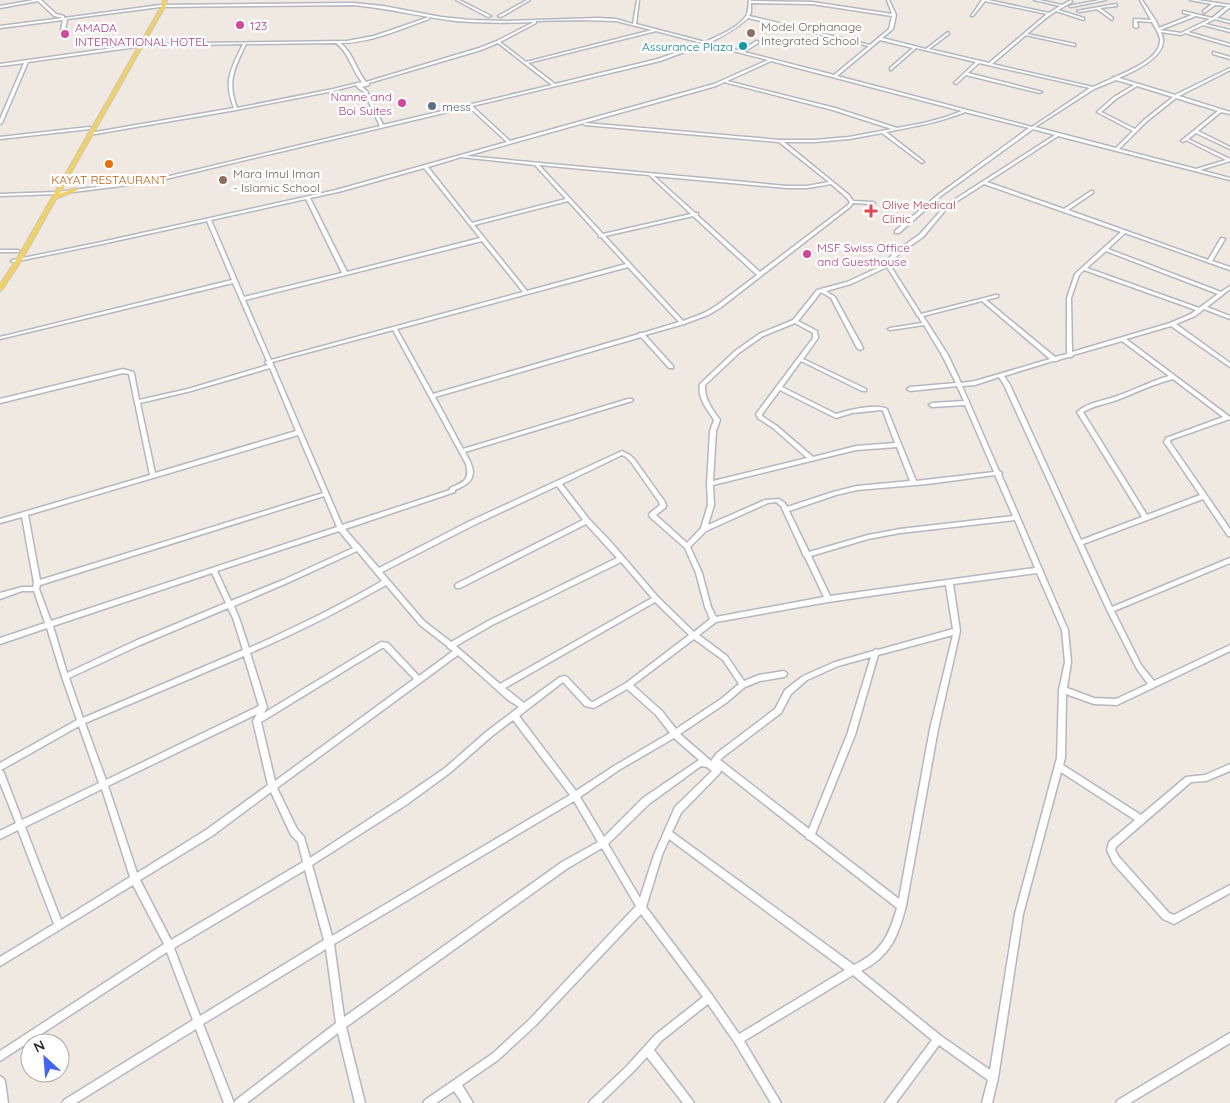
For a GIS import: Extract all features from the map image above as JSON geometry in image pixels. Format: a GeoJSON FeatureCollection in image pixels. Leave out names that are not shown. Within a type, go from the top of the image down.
{"type":"FeatureCollection","features":[{"type":"Feature","properties":{"kind":"main road"},"geometry":{"type":"LineString","coordinates":[[0,289],[162,3]]}},
{"type":"Feature","properties":{"kind":"main road"},"geometry":{"type":"LineString","coordinates":[[0,281],[16,260],[18,251],[56,193],[75,190]]}},
{"type":"Feature","properties":{"kind":"street"},"geometry":{"type":"LineString","coordinates":[[0,7],[39,0],[55,15],[66,19]]}},
{"type":"Feature","properties":{"kind":"street"},"geometry":{"type":"LineString","coordinates":[[227,6],[232,0]]}},
{"type":"Feature","properties":{"kind":"street"},"geometry":{"type":"LineString","coordinates":[[341,4],[353,0]]}},
{"type":"Feature","properties":{"kind":"street"},"geometry":{"type":"LineString","coordinates":[[360,0],[370,5]]}},
{"type":"Feature","properties":{"kind":"street"},"geometry":{"type":"LineString","coordinates":[[457,0],[484,14],[494,16],[507,12],[529,0]]}},
{"type":"Feature","properties":{"kind":"street"},"geometry":{"type":"LineString","coordinates":[[635,24],[638,0]]}},
{"type":"Feature","properties":{"kind":"street"},"geometry":{"type":"LineString","coordinates":[[834,77],[891,30],[894,15],[888,0]]}},
{"type":"Feature","properties":{"kind":"street"},"geometry":{"type":"LineString","coordinates":[[972,15],[984,0],[1050,14]]}},
{"type":"Feature","properties":{"kind":"street"},"geometry":{"type":"LineString","coordinates":[[1035,0],[1062,6]]}},
{"type":"Feature","properties":{"kind":"street"},"geometry":{"type":"LineString","coordinates":[[1072,6],[1105,0]]}},
{"type":"Feature","properties":{"kind":"street"},"geometry":{"type":"LineString","coordinates":[[897,232],[940,195],[1032,128],[1092,88],[1112,78],[1135,70],[1156,55],[1162,42],[1159,30],[1141,0]]}},
{"type":"Feature","properties":{"kind":"street"},"geometry":{"type":"LineString","coordinates":[[1190,0],[1230,6]]}},
{"type":"Feature","properties":{"kind":"street"},"geometry":{"type":"LineString","coordinates":[[0,194],[56,193],[154,181],[652,61],[705,42],[743,21],[748,17],[750,1],[819,4],[894,15]]}},
{"type":"Feature","properties":{"kind":"street"},"geometry":{"type":"LineString","coordinates":[[1055,10],[1084,18],[1069,2]]}},
{"type":"Feature","properties":{"kind":"street"},"geometry":{"type":"LineString","coordinates":[[990,64],[1055,10],[1069,2],[1085,4]]}},
{"type":"Feature","properties":{"kind":"street"},"geometry":{"type":"LineString","coordinates":[[0,27],[66,19],[162,3],[227,6],[370,5],[430,17],[491,22],[605,19],[635,24],[1230,179]]}},
{"type":"Feature","properties":{"kind":"street"},"geometry":{"type":"LineString","coordinates":[[1091,3],[1112,19]]}},
{"type":"Feature","properties":{"kind":"street"},"geometry":{"type":"LineString","coordinates":[[1204,12],[1214,4]]}},
{"type":"Feature","properties":{"kind":"street"},"geometry":{"type":"LineString","coordinates":[[1079,11],[1116,5]]}},
{"type":"Feature","properties":{"kind":"street"},"geometry":{"type":"LineString","coordinates":[[1159,30],[1178,34],[1184,32],[1214,19],[1230,6]]}},
{"type":"Feature","properties":{"kind":"street"},"geometry":{"type":"LineString","coordinates":[[1184,12],[1230,22]]}},
{"type":"Feature","properties":{"kind":"street"},"geometry":{"type":"LineString","coordinates":[[1223,13],[1230,15]]}},
{"type":"Feature","properties":{"kind":"street"},"geometry":{"type":"LineString","coordinates":[[51,21],[55,15]]}},
{"type":"Feature","properties":{"kind":"street"},"geometry":{"type":"LineString","coordinates":[[1159,30],[1195,15]]}},
{"type":"Feature","properties":{"kind":"street"},"geometry":{"type":"LineString","coordinates":[[491,22],[494,16]]}},
{"type":"Feature","properties":{"kind":"street"},"geometry":{"type":"LineString","coordinates":[[0,65],[138,45],[337,43],[361,41],[430,17]]}},
{"type":"Feature","properties":{"kind":"street"},"geometry":{"type":"LineString","coordinates":[[748,17],[872,46]]}},
{"type":"Feature","properties":{"kind":"street"},"geometry":{"type":"LineString","coordinates":[[63,30],[66,19]]}},
{"type":"Feature","properties":{"kind":"street"},"geometry":{"type":"LineString","coordinates":[[1136,27],[1135,20],[1154,21]]}},
{"type":"Feature","properties":{"kind":"street"},"geometry":{"type":"LineString","coordinates":[[0,138],[89,131],[236,109],[365,85],[498,42],[536,22]]}},
{"type":"Feature","properties":{"kind":"street"},"geometry":{"type":"LineString","coordinates":[[1200,24],[1230,31]]}},
{"type":"Feature","properties":{"kind":"street"},"geometry":{"type":"LineString","coordinates":[[526,63],[657,30]]}},
{"type":"Feature","properties":{"kind":"street"},"geometry":{"type":"LineString","coordinates":[[1184,32],[1230,44]]}},
{"type":"Feature","properties":{"kind":"street"},"geometry":{"type":"LineString","coordinates":[[927,50],[948,33]]}},
{"type":"Feature","properties":{"kind":"street"},"geometry":{"type":"LineString","coordinates":[[1026,34],[1074,45]]}},
{"type":"Feature","properties":{"kind":"street"},"geometry":{"type":"LineString","coordinates":[[880,39],[1092,88]]}},
{"type":"Feature","properties":{"kind":"street"},"geometry":{"type":"LineString","coordinates":[[346,51],[361,41]]}},
{"type":"Feature","properties":{"kind":"street"},"geometry":{"type":"LineString","coordinates":[[498,42],[555,85]]}},
{"type":"Feature","properties":{"kind":"street"},"geometry":{"type":"LineString","coordinates":[[742,52],[757,42]]}},
{"type":"Feature","properties":{"kind":"street"},"geometry":{"type":"LineString","coordinates":[[236,109],[228,89],[232,71],[245,43]]}},
{"type":"Feature","properties":{"kind":"street"},"geometry":{"type":"LineString","coordinates":[[337,43],[346,51],[359,78],[365,85],[382,127]]}},
{"type":"Feature","properties":{"kind":"street"},"geometry":{"type":"LineString","coordinates":[[891,69],[916,48]]}},
{"type":"Feature","properties":{"kind":"street"},"geometry":{"type":"LineString","coordinates":[[1214,53],[1230,58]]}},
{"type":"Feature","properties":{"kind":"street"},"geometry":{"type":"LineString","coordinates":[[16,260],[308,198],[725,82],[771,60]]}},
{"type":"Feature","properties":{"kind":"street"},"geometry":{"type":"LineString","coordinates":[[0,123],[26,62]]}},
{"type":"Feature","properties":{"kind":"street"},"geometry":{"type":"LineString","coordinates":[[956,83],[979,62]]}},
{"type":"Feature","properties":{"kind":"street"},"geometry":{"type":"LineString","coordinates":[[1116,150],[1145,121],[1175,97],[1230,69]]}},
{"type":"Feature","properties":{"kind":"street"},"geometry":{"type":"LineString","coordinates":[[966,74],[1040,92]]}},
{"type":"Feature","properties":{"kind":"street"},"geometry":{"type":"LineString","coordinates":[[358,85],[359,78]]}},
{"type":"Feature","properties":{"kind":"street"},"geometry":{"type":"LineString","coordinates":[[1112,78],[1230,114]]}},
{"type":"Feature","properties":{"kind":"street"},"geometry":{"type":"LineString","coordinates":[[725,82],[834,109],[897,129]]}},
{"type":"Feature","properties":{"kind":"street"},"geometry":{"type":"LineString","coordinates":[[358,85],[365,85]]}},
{"type":"Feature","properties":{"kind":"street"},"geometry":{"type":"LineString","coordinates":[[1136,85],[1115,98],[1099,112],[1136,131]]}},
{"type":"Feature","properties":{"kind":"street"},"geometry":{"type":"LineString","coordinates":[[0,104],[10,103]]}},
{"type":"Feature","properties":{"kind":"street"},"geometry":{"type":"LineString","coordinates":[[469,105],[510,142]]}},
{"type":"Feature","properties":{"kind":"street"},"geometry":{"type":"LineString","coordinates":[[579,123],[780,140],[816,141],[897,129],[947,118],[964,110]]}},
{"type":"Feature","properties":{"kind":"street"},"geometry":{"type":"LineString","coordinates":[[1220,110],[1185,140],[1230,160]]}},
{"type":"Feature","properties":{"kind":"street"},"geometry":{"type":"LineString","coordinates":[[1195,131],[1230,148]]}},
{"type":"Feature","properties":{"kind":"street"},"geometry":{"type":"LineString","coordinates":[[882,132],[922,162]]}},
{"type":"Feature","properties":{"kind":"street"},"geometry":{"type":"LineString","coordinates":[[704,529],[711,505],[710,484],[714,431],[717,420],[701,393],[702,385],[737,352],[761,335],[795,321],[819,291],[849,283],[888,265],[890,259],[921,236],[941,210],[1057,134]]}},
{"type":"Feature","properties":{"kind":"street"},"geometry":{"type":"LineString","coordinates":[[780,140],[848,196],[852,202]]}},
{"type":"Feature","properties":{"kind":"street"},"geometry":{"type":"LineString","coordinates":[[459,157],[787,187],[808,187],[832,183]]}},
{"type":"Feature","properties":{"kind":"street"},"geometry":{"type":"LineString","coordinates":[[1195,170],[1230,160]]}},
{"type":"Feature","properties":{"kind":"street"},"geometry":{"type":"LineString","coordinates":[[536,164],[682,323]]}},
{"type":"Feature","properties":{"kind":"street"},"geometry":{"type":"LineString","coordinates":[[425,166],[525,292]]}},
{"type":"Feature","properties":{"kind":"street"},"geometry":{"type":"LineString","coordinates":[[651,175],[696,214],[760,275]]}},
{"type":"Feature","properties":{"kind":"street"},"geometry":{"type":"LineString","coordinates":[[983,182],[1210,261],[1230,270]]}},
{"type":"Feature","properties":{"kind":"street"},"geometry":{"type":"LineString","coordinates":[[1064,211],[1092,192]]}},
{"type":"Feature","properties":{"kind":"street"},"geometry":{"type":"LineString","coordinates":[[308,198],[345,273]]}},
{"type":"Feature","properties":{"kind":"street"},"geometry":{"type":"LineString","coordinates":[[472,224],[568,200]]}},
{"type":"Feature","properties":{"kind":"street"},"geometry":{"type":"LineString","coordinates":[[852,202],[873,203]]}},
{"type":"Feature","properties":{"kind":"street"},"geometry":{"type":"LineString","coordinates":[[432,396],[682,323],[706,314],[760,275],[852,202]]}},
{"type":"Feature","properties":{"kind":"street"},"geometry":{"type":"LineString","coordinates":[[601,236],[696,214]]}},
{"type":"Feature","properties":{"kind":"street"},"geometry":{"type":"LineString","coordinates":[[209,220],[341,529],[422,623],[524,707]]}},
{"type":"Feature","properties":{"kind":"street"},"geometry":{"type":"LineString","coordinates":[[1070,356],[1069,298],[1077,274],[1124,232]]}},
{"type":"Feature","properties":{"kind":"street"},"geometry":{"type":"LineString","coordinates":[[242,299],[483,239]]}},
{"type":"Feature","properties":{"kind":"street"},"geometry":{"type":"LineString","coordinates":[[1210,261],[1223,240]]}},
{"type":"Feature","properties":{"kind":"street"},"geometry":{"type":"LineString","coordinates":[[1105,249],[1222,294]]}},
{"type":"Feature","properties":{"kind":"street"},"geometry":{"type":"LineString","coordinates":[[0,251],[18,251]]}},
{"type":"Feature","properties":{"kind":"street"},"geometry":{"type":"LineString","coordinates":[[137,402],[189,390],[269,364],[394,328],[628,265]]}},
{"type":"Feature","properties":{"kind":"street"},"geometry":{"type":"LineString","coordinates":[[888,265],[945,356],[960,384],[1065,630],[1068,662],[1064,690],[1061,758],[1018,914],[993,1078],[987,1103]]}},
{"type":"Feature","properties":{"kind":"street"},"geometry":{"type":"LineString","coordinates":[[1084,268],[1230,318]]}},
{"type":"Feature","properties":{"kind":"street"},"geometry":{"type":"LineString","coordinates":[[0,338],[235,281]]}},
{"type":"Feature","properties":{"kind":"street"},"geometry":{"type":"LineString","coordinates":[[910,389],[960,384],[1001,376],[1172,324],[1202,309],[1230,287]]}},
{"type":"Feature","properties":{"kind":"street"},"geometry":{"type":"LineString","coordinates":[[819,291],[833,297],[860,348]]}},
{"type":"Feature","properties":{"kind":"street"},"geometry":{"type":"LineString","coordinates":[[919,316],[996,296]]}},
{"type":"Feature","properties":{"kind":"street"},"geometry":{"type":"LineString","coordinates":[[983,300],[1055,360]]}},
{"type":"Feature","properties":{"kind":"street"},"geometry":{"type":"LineString","coordinates":[[795,321],[817,335],[780,388],[759,414],[760,417],[775,427],[811,458]]}},
{"type":"Feature","properties":{"kind":"street"},"geometry":{"type":"LineString","coordinates":[[890,329],[924,324]]}},
{"type":"Feature","properties":{"kind":"street"},"geometry":{"type":"LineString","coordinates":[[1172,324],[1230,365]]}},
{"type":"Feature","properties":{"kind":"street"},"geometry":{"type":"LineString","coordinates":[[0,641],[341,529],[453,491],[452,489],[467,484],[471,471],[463,451],[394,328]]}},
{"type":"Feature","properties":{"kind":"street"},"geometry":{"type":"LineString","coordinates":[[641,334],[671,367]]}},
{"type":"Feature","properties":{"kind":"street"},"geometry":{"type":"LineString","coordinates":[[1123,339],[1228,419]]}},
{"type":"Feature","properties":{"kind":"street"},"geometry":{"type":"LineString","coordinates":[[800,359],[864,390]]}},
{"type":"Feature","properties":{"kind":"street"},"geometry":{"type":"LineString","coordinates":[[0,401],[124,371],[131,373],[153,476]]}},
{"type":"Feature","properties":{"kind":"street"},"geometry":{"type":"LineString","coordinates":[[1001,376],[1007,385],[1110,610],[1139,667],[1153,685]]}},
{"type":"Feature","properties":{"kind":"street"},"geometry":{"type":"LineString","coordinates":[[1146,518],[1080,412],[1085,408],[1174,378]]}},
{"type":"Feature","properties":{"kind":"street"},"geometry":{"type":"LineString","coordinates":[[780,388],[836,416],[852,411],[882,408],[885,410],[914,483]]}},
{"type":"Feature","properties":{"kind":"street"},"geometry":{"type":"LineString","coordinates":[[463,451],[630,400]]}},
{"type":"Feature","properties":{"kind":"street"},"geometry":{"type":"LineString","coordinates":[[932,405],[967,403]]}},
{"type":"Feature","properties":{"kind":"street"},"geometry":{"type":"LineString","coordinates":[[1228,419],[1168,439],[1167,442],[1230,534]]}},
{"type":"Feature","properties":{"kind":"street"},"geometry":{"type":"LineString","coordinates":[[0,521],[300,432]]}},
{"type":"Feature","properties":{"kind":"street"},"geometry":{"type":"LineString","coordinates":[[710,484],[856,448],[898,445]]}},
{"type":"Feature","properties":{"kind":"street"},"geometry":{"type":"LineString","coordinates":[[379,571],[470,524],[622,454],[628,456],[662,502],[663,506],[652,515],[687,547],[699,573],[708,607],[714,620]]}},
{"type":"Feature","properties":{"kind":"street"},"geometry":{"type":"LineString","coordinates":[[785,510],[850,490],[999,473]]}},
{"type":"Feature","properties":{"kind":"street"},"geometry":{"type":"LineString","coordinates":[[558,483],[587,521],[610,544],[656,600],[693,635],[725,658],[742,685]]}},
{"type":"Feature","properties":{"kind":"street"},"geometry":{"type":"LineString","coordinates":[[0,596],[325,494]]}},
{"type":"Feature","properties":{"kind":"street"},"geometry":{"type":"LineString","coordinates":[[1080,543],[1204,496]]}},
{"type":"Feature","properties":{"kind":"street"},"geometry":{"type":"LineString","coordinates":[[687,547],[704,529],[767,501],[777,500],[783,505],[828,599]]}},
{"type":"Feature","properties":{"kind":"street"},"geometry":{"type":"LineString","coordinates":[[25,514],[36,586],[50,624],[65,677],[104,783],[135,880],[169,946],[229,1103]]}},
{"type":"Feature","properties":{"kind":"street"},"geometry":{"type":"LineString","coordinates":[[806,555],[868,537],[1016,518]]}},
{"type":"Feature","properties":{"kind":"street"},"geometry":{"type":"LineString","coordinates":[[458,586],[587,521]]}},
{"type":"Feature","properties":{"kind":"street"},"geometry":{"type":"LineString","coordinates":[[65,677],[92,663],[230,603],[311,571],[358,548]]}},
{"type":"Feature","properties":{"kind":"street"},"geometry":{"type":"LineString","coordinates":[[0,962],[209,833],[419,680],[454,648],[490,623],[621,559]]}},
{"type":"Feature","properties":{"kind":"street"},"geometry":{"type":"LineString","coordinates":[[1110,610],[1230,560]]}},
{"type":"Feature","properties":{"kind":"street"},"geometry":{"type":"LineString","coordinates":[[0,1056],[169,946],[307,864],[403,802],[448,770],[524,707],[562,679],[565,679],[588,704],[594,705],[628,685],[714,620],[828,599],[1039,570]]}},
{"type":"Feature","properties":{"kind":"street"},"geometry":{"type":"LineString","coordinates":[[214,571],[230,603],[248,653],[263,707],[257,721],[272,786],[294,832],[301,840],[329,942],[341,1025],[360,1103]]}},
{"type":"Feature","properties":{"kind":"street"},"geometry":{"type":"LineString","coordinates":[[0,767],[82,722],[248,653],[348,605],[386,582]]}},
{"type":"Feature","properties":{"kind":"street"},"geometry":{"type":"LineString","coordinates":[[738,1040],[854,970],[871,963],[886,947],[894,933],[902,906],[934,729],[957,631],[949,582]]}},
{"type":"Feature","properties":{"kind":"street"},"geometry":{"type":"LineString","coordinates":[[500,687],[656,600]]}},
{"type":"Feature","properties":{"kind":"street"},"geometry":{"type":"LineString","coordinates":[[239,1103],[341,1025],[565,865],[603,843],[646,802],[700,764],[711,762],[778,711],[788,692],[805,678],[837,664],[957,631]]}},
{"type":"Feature","properties":{"kind":"street"},"geometry":{"type":"LineString","coordinates":[[257,721],[382,645],[386,645],[419,680]]}},
{"type":"Feature","properties":{"kind":"street"},"geometry":{"type":"LineString","coordinates":[[1064,690],[1094,701],[1117,702],[1230,648]]}},
{"type":"Feature","properties":{"kind":"street"},"geometry":{"type":"LineString","coordinates":[[810,836],[851,735],[876,652]]}},
{"type":"Feature","properties":{"kind":"street"},"geometry":{"type":"LineString","coordinates":[[67,1103],[329,942],[575,796],[594,782],[675,734],[742,685],[759,678],[784,674]]}},
{"type":"Feature","properties":{"kind":"street"},"geometry":{"type":"LineString","coordinates":[[628,685],[659,714],[675,734],[902,906]]}},
{"type":"Feature","properties":{"kind":"street"},"geometry":{"type":"LineString","coordinates":[[0,835],[263,707]]}},
{"type":"Feature","properties":{"kind":"street"},"geometry":{"type":"LineString","coordinates":[[514,715],[575,796],[645,913],[738,1040],[776,1103]]}},
{"type":"Feature","properties":{"kind":"street"},"geometry":{"type":"LineString","coordinates":[[428,1103],[495,1057],[533,1022],[642,906],[667,834],[678,810],[716,771],[711,762]]}},
{"type":"Feature","properties":{"kind":"street"},"geometry":{"type":"LineString","coordinates":[[1058,766],[1141,820]]}},
{"type":"Feature","properties":{"kind":"street"},"geometry":{"type":"LineString","coordinates":[[1230,766],[1206,778],[1189,779],[1112,845],[1111,850],[1116,860],[1166,916],[1174,920],[1230,890]]}},
{"type":"Feature","properties":{"kind":"street"},"geometry":{"type":"LineString","coordinates":[[0,773],[59,926]]}},
{"type":"Feature","properties":{"kind":"street"},"geometry":{"type":"LineString","coordinates":[[667,834],[854,970],[938,1039],[993,1078]]}},
{"type":"Feature","properties":{"kind":"street"},"geometry":{"type":"LineString","coordinates":[[594,1103],[658,1038],[709,998]]}},
{"type":"Feature","properties":{"kind":"street"},"geometry":{"type":"LineString","coordinates":[[1121,1103],[1230,1038]]}},
{"type":"Feature","properties":{"kind":"street"},"geometry":{"type":"LineString","coordinates":[[890,1103],[938,1039]]}},
{"type":"Feature","properties":{"kind":"street"},"geometry":{"type":"LineString","coordinates":[[648,1050],[688,1103]]}},
{"type":"Feature","properties":{"kind":"street"},"geometry":{"type":"LineString","coordinates":[[0,1081],[3,1103]]}},
{"type":"Feature","properties":{"kind":"street"},"geometry":{"type":"LineString","coordinates":[[456,1085],[468,1103]]}},
{"type":"Feature","properties":{"kind":"place","name":"123"},"geometry":{"type":"Point","coordinates":[240,25]}},
{"type":"Feature","properties":{"kind":"place","name":"Model Orphanage Integrated School"},"geometry":{"type":"Point","coordinates":[751,33]}},
{"type":"Feature","properties":{"kind":"place","name":"AMADA INTERNATIONAL HOTEL"},"geometry":{"type":"Point","coordinates":[65,34]}},
{"type":"Feature","properties":{"kind":"place","name":"Assurance Plaza"},"geometry":{"type":"Point","coordinates":[743,46]}},
{"type":"Feature","properties":{"kind":"place","name":"Nanne and Boi Suites"},"geometry":{"type":"Point","coordinates":[402,103]}},
{"type":"Feature","properties":{"kind":"place","name":"mess"},"geometry":{"type":"Point","coordinates":[432,106]}},
{"type":"Feature","properties":{"kind":"place","name":"KAYAT RESTAURANT"},"geometry":{"type":"Point","coordinates":[109,164]}},
{"type":"Feature","properties":{"kind":"place","name":"Mara Imul Iman - Islamic School"},"geometry":{"type":"Point","coordinates":[223,180]}},
{"type":"Feature","properties":{"kind":"place","name":"Olive Medical Clinic"},"geometry":{"type":"Point","coordinates":[871,211]}},
{"type":"Feature","properties":{"kind":"place","name":"MSF Swiss Office and Guesthouse"},"geometry":{"type":"Point","coordinates":[807,254]}}]}
